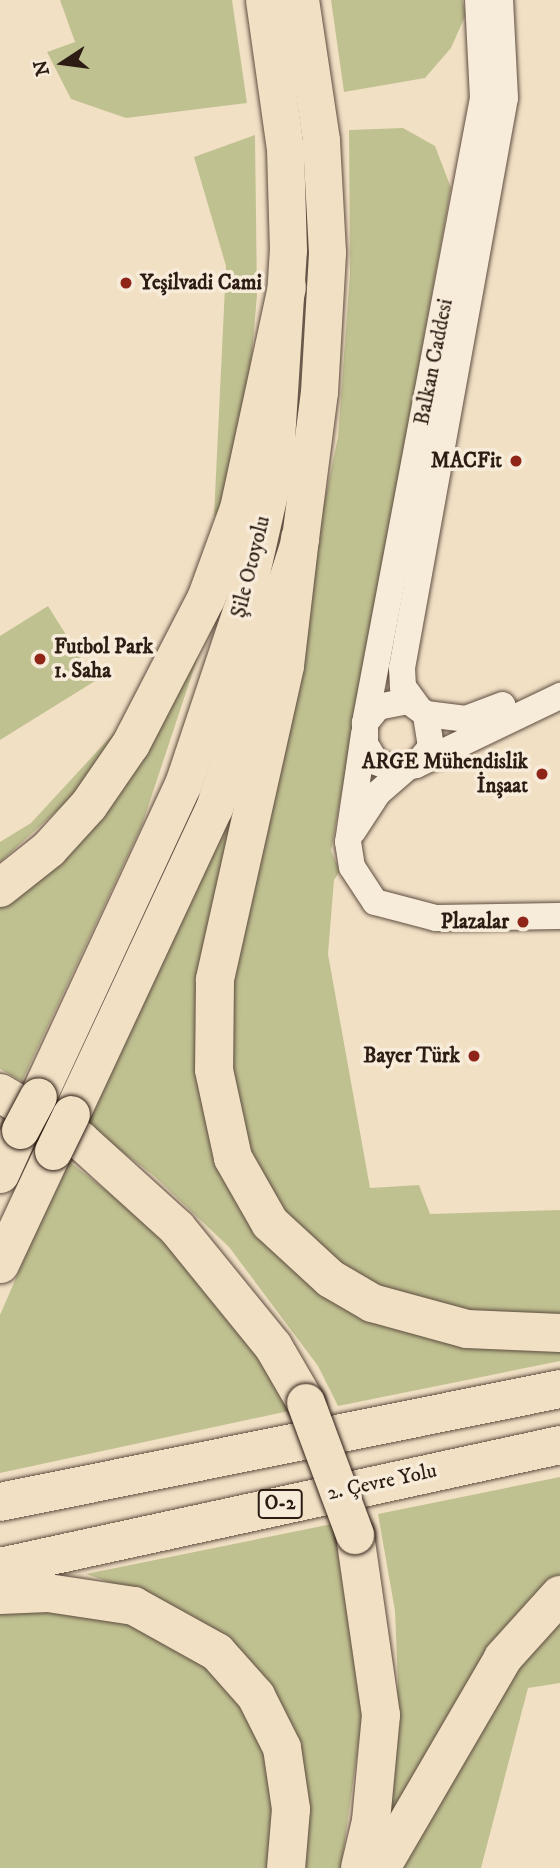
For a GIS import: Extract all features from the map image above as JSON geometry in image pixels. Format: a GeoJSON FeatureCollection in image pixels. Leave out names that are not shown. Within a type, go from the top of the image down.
{"type":"FeatureCollection","features":[{"type":"Feature","properties":{"kind":"highway","name":"Şile Otoyolu"},"geometry":{"type":"LineString","coordinates":[[0,1174],[147,867],[228,657],[274,471],[287,287],[285,149],[279,87],[264,0]]}},
{"type":"Feature","properties":{"kind":"highway","name":"Şile Otoyolu"},"geometry":{"type":"LineString","coordinates":[[0,1264],[214,808],[300,537],[324,321],[321,141],[300,0]]}},
{"type":"Feature","properties":{"kind":"highway"},"geometry":{"type":"LineString","coordinates":[[0,888],[49,849],[89,805],[131,744],[206,599],[239,509],[287,287]]}},
{"type":"Feature","properties":{"kind":"highway"},"geometry":{"type":"LineString","coordinates":[[300,537],[285,666],[215,980],[214,1070],[233,1158],[270,1223],[331,1279],[373,1303],[467,1329],[560,1333]]}},
{"type":"Feature","properties":{"kind":"highway"},"geometry":{"type":"LineString","coordinates":[[0,1093],[79,1140],[177,1228],[273,1346],[306,1403],[355,1535],[381,1715],[371,1821],[360,1868]]}},
{"type":"Feature","properties":{"kind":"highway"},"geometry":{"type":"LineString","coordinates":[[0,1502],[560,1389]]}},
{"type":"Feature","properties":{"kind":"highway","name":"2. Çevre Yolu"},"geometry":{"type":"LineString","coordinates":[[0,1567],[560,1445]]}},
{"type":"Feature","properties":{"kind":"highway"},"geometry":{"type":"LineString","coordinates":[[0,1595],[48,1593],[134,1606],[191,1633],[224,1658],[256,1696],[282,1748],[291,1809],[286,1868]]}},
{"type":"Feature","properties":{"kind":"highway"},"geometry":{"type":"LineString","coordinates":[[381,1868],[503,1658],[560,1595]]}},
{"type":"Feature","properties":{"kind":"street","name":"Balkan Caddesi"},"geometry":{"type":"LineString","coordinates":[[478,0],[494,98],[364,729],[348,842],[360,886],[393,910],[436,918],[560,916]]}},
{"type":"Feature","properties":{"kind":"street","name":"Balkan Caddesi"},"geometry":{"type":"LineString","coordinates":[[422,710],[403,687],[402,668],[494,98],[500,0]]}},
{"type":"Feature","properties":{"kind":"street"},"geometry":{"type":"LineString","coordinates":[[560,681],[466,719],[387,702],[364,729],[376,762],[411,767],[560,696]]}},
{"type":"Feature","properties":{"kind":"street"},"geometry":{"type":"LineString","coordinates":[[348,842],[378,793],[431,747],[422,710]]}},
{"type":"Feature","properties":{"kind":"green space"},"geometry":{"type":"Polygon","coordinates":[[[60,0],[232,0],[247,103],[126,118],[71,99],[47,52],[75,42],[60,0]]]}},
{"type":"Feature","properties":{"kind":"green space"},"geometry":{"type":"Polygon","coordinates":[[[331,0],[462,0],[466,14],[451,48],[425,78],[344,92],[331,0]]]}},
{"type":"Feature","properties":{"kind":"green space"},"geometry":{"type":"Polygon","coordinates":[[[403,128],[435,146],[451,188],[331,851],[340,871],[334,880],[328,954],[370,1188],[419,1185],[430,1214],[560,1210],[560,1314],[462,1313],[374,1290],[301,1240],[242,1157],[222,985],[338,437],[350,273],[349,130],[403,128]]]}},
{"type":"Feature","properties":{"kind":"green space"},"geometry":{"type":"Polygon","coordinates":[[[255,135],[257,295],[246,423],[224,509],[214,516],[226,266],[194,157],[255,135]]]}},
{"type":"Feature","properties":{"kind":"green space"},"geometry":{"type":"Polygon","coordinates":[[[221,587],[142,825],[22,1081],[0,1069],[0,907],[53,864],[221,587]]]}},
{"type":"Feature","properties":{"kind":"green space","name":"Futbol Park 1. Saha"},"geometry":{"type":"Polygon","coordinates":[[[48,606],[95,681],[0,740],[0,636],[48,606]]]}},
{"type":"Feature","properties":{"kind":"green space"},"geometry":{"type":"Polygon","coordinates":[[[126,720],[81,789],[0,862],[0,842],[31,823],[126,720]]]}},
{"type":"Feature","properties":{"kind":"green space"},"geometry":{"type":"Polygon","coordinates":[[[235,807],[202,1049],[297,1269],[560,1347],[560,1361],[338,1406],[318,1366],[229,1247],[153,1175],[87,1125],[235,807]]]}},
{"type":"Feature","properties":{"kind":"green space"},"geometry":{"type":"Polygon","coordinates":[[[67,1160],[139,1216],[206,1285],[253,1340],[289,1411],[0,1473],[0,1315],[67,1160]]]}},
{"type":"Feature","properties":{"kind":"green space"},"geometry":{"type":"Polygon","coordinates":[[[560,1477],[560,1576],[541,1593],[385,1827],[398,1685],[395,1611],[378,1514],[560,1477]]]}},
{"type":"Feature","properties":{"kind":"green space"},"geometry":{"type":"Polygon","coordinates":[[[332,1524],[350,1601],[363,1711],[341,1868],[296,1868],[298,1764],[146,1595],[86,1574],[332,1524]]]}},
{"type":"Feature","properties":{"kind":"green space"},"geometry":{"type":"Polygon","coordinates":[[[28,1607],[104,1613],[175,1639],[229,1680],[263,1731],[276,1783],[270,1868],[0,1868],[0,1612],[28,1607]]]}},
{"type":"Feature","properties":{"kind":"green space"},"geometry":{"type":"Polygon","coordinates":[[[560,1613],[560,1683],[528,1688],[481,1868],[399,1868],[456,1750],[560,1613]]]}},
{"type":"Feature","properties":{"kind":"place","name":"Yeşilvadi Cami"},"geometry":{"type":"Point","coordinates":[126,283]}},
{"type":"Feature","properties":{"kind":"place","name":"MACFit"},"geometry":{"type":"Point","coordinates":[516,461]}},
{"type":"Feature","properties":{"kind":"place","name":"Futbol Park 1. Saha"},"geometry":{"type":"Point","coordinates":[40,659]}},
{"type":"Feature","properties":{"kind":"place","name":"ARGE Mühendislik İnşaat"},"geometry":{"type":"Point","coordinates":[542,774]}},
{"type":"Feature","properties":{"kind":"place","name":"Plazalar"},"geometry":{"type":"Point","coordinates":[523,922]}},
{"type":"Feature","properties":{"kind":"place","name":"Bayer Türk"},"geometry":{"type":"Point","coordinates":[474,1056]}}]}
